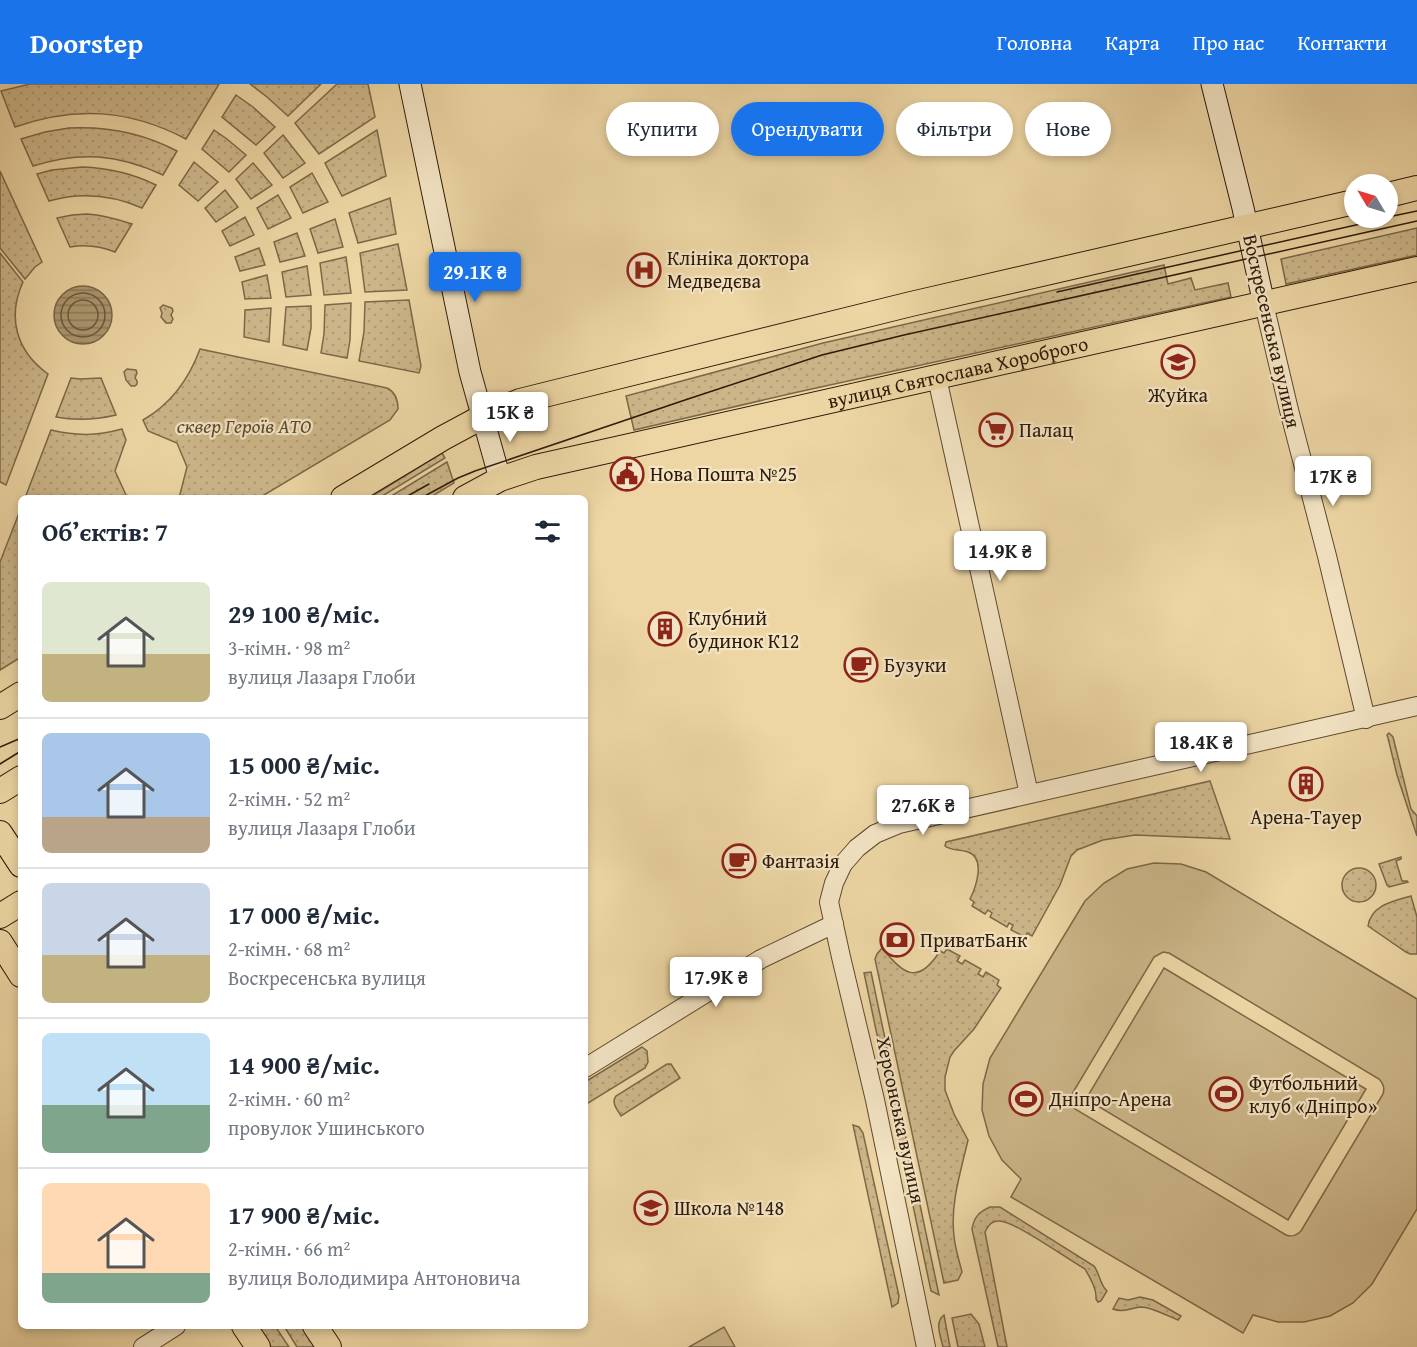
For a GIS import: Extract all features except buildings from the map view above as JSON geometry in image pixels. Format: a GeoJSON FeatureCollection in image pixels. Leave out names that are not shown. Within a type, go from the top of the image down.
{"type":"FeatureCollection","features":[{"type":"Feature","properties":{"kind":"main road"},"geometry":{"type":"LineString","coordinates":[[410,84],[470,372],[500,479]]}},
{"type":"Feature","properties":{"kind":"main road","name":"Воскресенська вулиця"},"geometry":{"type":"LineString","coordinates":[[1212,84],[1248,227],[1264,304]]}},
{"type":"Feature","properties":{"kind":"main road"},"geometry":{"type":"LineString","coordinates":[[1398,193],[1417,188]]}},
{"type":"Feature","properties":{"kind":"main road"},"geometry":{"type":"LineString","coordinates":[[348,495],[442,438],[482,417],[520,401],[910,304],[1344,204]]}},
{"type":"Feature","properties":{"kind":"main road","name":"вулиця Святослава Хороброго"},"geometry":{"type":"LineString","coordinates":[[471,495],[500,479],[536,467],[1417,269]]}},
{"type":"Feature","properties":{"kind":"main road"},"geometry":{"type":"LineString","coordinates":[[0,707],[18,696]]}},
{"type":"Feature","properties":{"kind":"main road"},"geometry":{"type":"LineString","coordinates":[[0,791],[18,780]]}},
{"type":"Feature","properties":{"kind":"main road"},"geometry":{"type":"LineString","coordinates":[[0,833],[18,861]]}},
{"type":"Feature","properties":{"kind":"main road"},"geometry":{"type":"LineString","coordinates":[[0,916],[18,905]]}},
{"type":"Feature","properties":{"kind":"main road"},"geometry":{"type":"LineString","coordinates":[[0,942],[18,970]]}},
{"type":"Feature","properties":{"kind":"main road"},"geometry":{"type":"LineString","coordinates":[[246,1329],[258,1347]]}},
{"type":"Feature","properties":{"kind":"main road"},"geometry":{"type":"LineString","coordinates":[[317,1329],[329,1347]]}},
{"type":"Feature","properties":{"kind":"street","name":"Воскресенська вулиця"},"geometry":{"type":"LineString","coordinates":[[1264,304],[1366,718]]}},
{"type":"Feature","properties":{"kind":"street"},"geometry":{"type":"LineString","coordinates":[[936,378],[1029,794],[1417,706]]}},
{"type":"Feature","properties":{"kind":"street","name":"Херсонська вулиця"},"geometry":{"type":"LineString","coordinates":[[926,1347],[875,1100],[829,902],[834,883],[843,864],[856,848],[875,834],[898,824],[1029,794]]}},
{"type":"Feature","properties":{"kind":"street"},"geometry":{"type":"LineString","coordinates":[[588,1066],[761,959],[834,924]]}},
{"type":"Feature","properties":{"kind":"street"},"geometry":{"type":"LineString","coordinates":[[143,1347],[171,1329]]}},
{"type":"Feature","properties":{"kind":"green space"},"geometry":{"type":"Polygon","coordinates":[[[30,84],[219,84],[186,139],[144,122],[123,116],[102,114],[59,116],[15,127],[1,91],[30,84]]]}},
{"type":"Feature","properties":{"kind":"green space"},"geometry":{"type":"Polygon","coordinates":[[[250,84],[321,84],[288,116],[250,84]]]}},
{"type":"Feature","properties":{"kind":"green space"},"geometry":{"type":"Polygon","coordinates":[[[337,84],[368,84],[375,117],[319,154],[295,123],[337,84]]]}},
{"type":"Feature","properties":{"kind":"green space"},"geometry":{"type":"Polygon","coordinates":[[[236,95],[275,127],[256,145],[222,117],[236,95]]]}},
{"type":"Feature","properties":{"kind":"green space"},"geometry":{"type":"Polygon","coordinates":[[[69,128],[98,128],[125,132],[177,151],[163,175],[130,163],[99,157],[67,158],[33,166],[21,139],[69,128]]]}},
{"type":"Feature","properties":{"kind":"green space"},"geometry":{"type":"Polygon","coordinates":[[[214,130],[246,155],[229,172],[202,149],[214,130]]]}},
{"type":"Feature","properties":{"kind":"green space"},"geometry":{"type":"Polygon","coordinates":[[[377,130],[386,176],[342,196],[325,163],[377,130]]]}},
{"type":"Feature","properties":{"kind":"green space"},"geometry":{"type":"Polygon","coordinates":[[[283,135],[305,163],[283,178],[264,153],[283,135]]]}},
{"type":"Feature","properties":{"kind":"green space"},"geometry":{"type":"Polygon","coordinates":[[[194,162],[218,182],[198,201],[179,185],[194,162]]]}},
{"type":"Feature","properties":{"kind":"green space"},"geometry":{"type":"Polygon","coordinates":[[[253,163],[272,185],[251,199],[236,179],[253,163]]]}},
{"type":"Feature","properties":{"kind":"green space"},"geometry":{"type":"Polygon","coordinates":[[[82,167],[120,172],[156,185],[142,208],[119,200],[96,196],[73,196],[49,201],[37,174],[82,167]]]}},
{"type":"Feature","properties":{"kind":"green space"},"geometry":{"type":"Polygon","coordinates":[[[0,171],[42,262],[25,279],[0,248],[0,171]]]}},
{"type":"Feature","properties":{"kind":"green space"},"geometry":{"type":"Polygon","coordinates":[[[312,173],[328,202],[303,213],[290,187],[312,173]]]}},
{"type":"Feature","properties":{"kind":"green space"},"geometry":{"type":"Polygon","coordinates":[[[225,190],[238,207],[216,222],[205,208],[225,190]]]}},
{"type":"Feature","properties":{"kind":"green space"},"geometry":{"type":"Polygon","coordinates":[[[278,195],[291,218],[268,229],[257,208],[278,195]]]}},
{"type":"Feature","properties":{"kind":"green space"},"geometry":{"type":"Polygon","coordinates":[[[390,198],[396,234],[358,243],[349,213],[390,198]]]}},
{"type":"Feature","properties":{"kind":"green space"},"geometry":{"type":"Polygon","coordinates":[[[87,214],[132,224],[115,252],[93,246],[70,247],[57,218],[87,214]]]}},
{"type":"Feature","properties":{"kind":"green space"},"geometry":{"type":"Polygon","coordinates":[[[245,217],[254,235],[230,246],[222,231],[245,217]]]}},
{"type":"Feature","properties":{"kind":"green space"},"geometry":{"type":"Polygon","coordinates":[[[335,219],[343,247],[318,253],[310,229],[335,219]]]}},
{"type":"Feature","properties":{"kind":"green space"},"geometry":{"type":"Polygon","coordinates":[[[1417,228],[1417,255],[1286,284],[1281,259],[1417,228]]]}},
{"type":"Feature","properties":{"kind":"green space"},"geometry":{"type":"Polygon","coordinates":[[[297,233],[305,256],[280,262],[274,242],[297,233]]]}},
{"type":"Feature","properties":{"kind":"green space"},"geometry":{"type":"Polygon","coordinates":[[[398,244],[407,290],[365,292],[360,253],[398,244]]]}},
{"type":"Feature","properties":{"kind":"green space"},"geometry":{"type":"Polygon","coordinates":[[[259,248],[265,265],[240,271],[235,257],[259,248]]]}},
{"type":"Feature","properties":{"kind":"green space"},"geometry":{"type":"Polygon","coordinates":[[[0,253],[23,282],[18,295],[15,320],[22,344],[28,355],[48,374],[6,485],[0,482],[0,253]]]}},
{"type":"Feature","properties":{"kind":"green space"},"geometry":{"type":"Polygon","coordinates":[[[346,257],[351,293],[324,295],[320,263],[346,257]]]}},
{"type":"Feature","properties":{"kind":"green space"},"geometry":{"type":"Polygon","coordinates":[[[1164,265],[1168,284],[1191,278],[1195,290],[1228,283],[1231,297],[634,430],[626,396],[823,343],[1164,265]]]}},
{"type":"Feature","properties":{"kind":"green space"},"geometry":{"type":"Polygon","coordinates":[[[307,266],[311,295],[286,297],[282,272],[307,266]]]}},
{"type":"Feature","properties":{"kind":"green space"},"geometry":{"type":"Polygon","coordinates":[[[267,275],[271,298],[245,299],[242,282],[267,275]]]}},
{"type":"Feature","properties":{"kind":"green space"},"geometry":{"type":"Polygon","coordinates":[[[409,300],[421,366],[419,373],[359,361],[364,332],[365,302],[409,300]]]}},
{"type":"Feature","properties":{"kind":"green space"},"geometry":{"type":"Polygon","coordinates":[[[351,303],[347,358],[321,353],[325,305],[351,303]]]}},
{"type":"Feature","properties":{"kind":"green space"},"geometry":{"type":"Polygon","coordinates":[[[163,305],[172,308],[171,323],[166,323],[161,317],[160,308],[163,305]]]}},
{"type":"Feature","properties":{"kind":"green space"},"geometry":{"type":"Polygon","coordinates":[[[311,306],[311,328],[307,350],[283,345],[286,307],[311,306]]]}},
{"type":"Feature","properties":{"kind":"green space"},"geometry":{"type":"Polygon","coordinates":[[[271,308],[269,342],[244,337],[245,310],[271,308]]]}},
{"type":"Feature","properties":{"kind":"green space","name":"сквер Героїв АТО"},"geometry":{"type":"Polygon","coordinates":[[[200,349],[387,388],[396,397],[398,409],[390,420],[264,495],[180,495],[187,467],[177,443],[148,431],[143,420],[153,414],[178,390],[200,349]]]}},
{"type":"Feature","properties":{"kind":"green space"},"geometry":{"type":"Polygon","coordinates":[[[127,369],[136,370],[137,384],[135,386],[131,386],[126,380],[124,372],[127,369]]]}},
{"type":"Feature","properties":{"kind":"green space"},"geometry":{"type":"Polygon","coordinates":[[[71,378],[101,378],[116,415],[86,419],[56,417],[71,378]]]}},
{"type":"Feature","properties":{"kind":"green space","name":"сквер Героїв АТО"},"geometry":{"type":"Polygon","coordinates":[[[122,429],[126,440],[115,471],[126,495],[26,495],[51,430],[86,434],[122,429]]]}},
{"type":"Feature","properties":{"kind":"green space"},"geometry":{"type":"Polygon","coordinates":[[[442,453],[445,458],[384,495],[374,495],[442,453]]]}},
{"type":"Feature","properties":{"kind":"green space"},"geometry":{"type":"Polygon","coordinates":[[[447,462],[454,483],[434,495],[393,495],[447,462]]]}},
{"type":"Feature","properties":{"kind":"green space"},"geometry":{"type":"Polygon","coordinates":[[[18,516],[18,659],[0,670],[0,562],[18,516]]]}},
{"type":"Feature","properties":{"kind":"green space"},"geometry":{"type":"Polygon","coordinates":[[[1389,733],[1393,737],[1411,809],[1417,816],[1417,836],[1397,775],[1387,735],[1389,733]]]}},
{"type":"Feature","properties":{"kind":"green space"},"geometry":{"type":"Polygon","coordinates":[[[1210,781],[1230,839],[1135,835],[1103,840],[1077,850],[1071,856],[1060,885],[1032,936],[1027,933],[1025,937],[1011,930],[1013,925],[1009,923],[1007,927],[990,917],[992,913],[988,910],[985,914],[972,906],[974,902],[970,899],[977,880],[977,860],[968,852],[945,846],[946,842],[1210,781]]]}},
{"type":"Feature","properties":{"kind":"green space"},"geometry":{"type":"Polygon","coordinates":[[[1401,857],[1396,861],[1402,881],[1408,882],[1389,887],[1379,864],[1401,857]]]}},
{"type":"Feature","properties":{"kind":"green space","name":"Дніпро-Арена"},"geometry":{"type":"Polygon","coordinates":[[[1154,863],[1181,864],[1206,872],[1417,999],[1417,1209],[1372,1284],[1353,1303],[1330,1316],[1304,1322],[1278,1322],[1253,1315],[1243,1333],[1011,1197],[1021,1179],[1002,1160],[989,1136],[982,1110],[983,1084],[990,1058],[1085,901],[1104,883],[1127,869],[1154,863]],[[1163,952],[1154,957],[1072,1094],[1071,1104],[1075,1109],[1286,1235],[1296,1235],[1301,1231],[1383,1094],[1383,1084],[1379,1079],[1169,953],[1163,952]]]}},
{"type":"Feature","properties":{"kind":"green space"},"geometry":{"type":"Polygon","coordinates":[[[1359,868],[1371,873],[1376,885],[1371,897],[1359,902],[1347,897],[1342,885],[1347,873],[1359,868]]]}},
{"type":"Feature","properties":{"kind":"green space"},"geometry":{"type":"Polygon","coordinates":[[[1411,896],[1417,917],[1417,954],[1406,952],[1368,926],[1370,919],[1378,909],[1411,896]]]}},
{"type":"Feature","properties":{"kind":"green space"},"geometry":{"type":"Polygon","coordinates":[[[882,948],[897,964],[910,972],[924,969],[940,951],[944,953],[947,949],[960,956],[957,961],[962,964],[965,960],[981,969],[978,974],[983,977],[986,972],[999,980],[997,985],[1001,988],[974,1029],[950,1057],[945,1077],[945,1090],[954,1114],[968,1140],[957,1188],[953,1224],[962,1272],[958,1280],[944,1283],[875,959],[882,948]]]}},
{"type":"Feature","properties":{"kind":"green space","name":"Футбольний клуб «Дніпро»"},"geometry":{"type":"Polygon","coordinates":[[[1164,968],[1366,1089],[1288,1220],[1086,1099],[1164,968]]]}},
{"type":"Feature","properties":{"kind":"green space"},"geometry":{"type":"Polygon","coordinates":[[[871,972],[939,1295],[931,1291],[864,973],[871,972]]]}},
{"type":"Feature","properties":{"kind":"green space"},"geometry":{"type":"Polygon","coordinates":[[[642,1047],[647,1051],[648,1062],[645,1068],[588,1103],[588,1080],[642,1047]]]}},
{"type":"Feature","properties":{"kind":"green space"},"geometry":{"type":"Polygon","coordinates":[[[667,1064],[671,1064],[680,1078],[621,1116],[614,1104],[616,1096],[667,1064]]]}},
{"type":"Feature","properties":{"kind":"green space"},"geometry":{"type":"Polygon","coordinates":[[[853,1125],[859,1127],[863,1133],[899,1296],[898,1303],[892,1307],[853,1125]]]}},
{"type":"Feature","properties":{"kind":"green space"},"geometry":{"type":"Polygon","coordinates":[[[990,1207],[1000,1207],[1094,1266],[1107,1291],[1101,1301],[1098,1302],[1096,1299],[1094,1287],[1085,1269],[1016,1227],[1006,1222],[994,1222],[985,1232],[1007,1347],[998,1347],[972,1229],[978,1215],[990,1207]]]}},
{"type":"Feature","properties":{"kind":"green space"},"geometry":{"type":"Polygon","coordinates":[[[1140,1297],[1153,1300],[1181,1316],[1178,1320],[1145,1307],[1113,1309],[1119,1298],[1128,1300],[1140,1297]]]}},
{"type":"Feature","properties":{"kind":"green space"},"geometry":{"type":"Polygon","coordinates":[[[971,1314],[979,1324],[985,1347],[958,1347],[952,1318],[971,1314]]]}},
{"type":"Feature","properties":{"kind":"green space"},"geometry":{"type":"Polygon","coordinates":[[[944,1315],[950,1347],[943,1347],[940,1334],[939,1322],[944,1315]]]}},
{"type":"Feature","properties":{"kind":"green space"},"geometry":{"type":"Polygon","coordinates":[[[724,1327],[735,1347],[689,1347],[724,1327]]]}},
{"type":"Feature","properties":{"kind":"green space"},"geometry":{"type":"Polygon","coordinates":[[[259,1329],[277,1329],[289,1347],[271,1347],[259,1329]]]}},
{"type":"Feature","properties":{"kind":"green space"},"geometry":{"type":"Polygon","coordinates":[[[286,1329],[304,1329],[315,1347],[297,1347],[286,1329]]]}},
{"type":"Feature","properties":{"kind":"water"},"geometry":{"type":"Polygon","coordinates":[[[83,286],[99,291],[107,299],[112,315],[107,331],[99,339],[83,344],[67,339],[59,331],[54,315],[59,299],[67,291],[83,286]]]}},
{"type":"Feature","properties":{"kind":"tram line"},"geometry":{"type":"LineString","coordinates":[[1398,215],[1417,211]]}},
{"type":"Feature","properties":{"kind":"tram line"},"geometry":{"type":"LineString","coordinates":[[427,495],[475,471],[822,355],[1417,221]]}},
{"type":"Feature","properties":{"kind":"tram line"},"geometry":{"type":"LineString","coordinates":[[1057,292],[1344,228]]}},
{"type":"Feature","properties":{"kind":"tram line"},"geometry":{"type":"LineString","coordinates":[[409,495],[429,484]]}},
{"type":"Feature","properties":{"kind":"tram line"},"geometry":{"type":"LineString","coordinates":[[0,747],[18,739]]}},
{"type":"Feature","properties":{"kind":"tram line"},"geometry":{"type":"LineString","coordinates":[[0,764],[18,753]]}},
{"type":"Feature","properties":{"kind":"place","name":"Клініка доктора Медведєва"},"geometry":{"type":"Point","coordinates":[644,270]}},
{"type":"Feature","properties":{"kind":"place","name":"Жуйка"},"geometry":{"type":"Point","coordinates":[1178,362]}},
{"type":"Feature","properties":{"kind":"place","name":"Палац"},"geometry":{"type":"Point","coordinates":[996,430]}},
{"type":"Feature","properties":{"kind":"place","name":"Нова Пошта №25"},"geometry":{"type":"Point","coordinates":[627,474]}},
{"type":"Feature","properties":{"kind":"place","name":"Клубний будинок К12"},"geometry":{"type":"Point","coordinates":[665,629]}},
{"type":"Feature","properties":{"kind":"place","name":"Бузуки"},"geometry":{"type":"Point","coordinates":[861,665]}},
{"type":"Feature","properties":{"kind":"place","name":"Арена-Тауер"},"geometry":{"type":"Point","coordinates":[1306,784]}},
{"type":"Feature","properties":{"kind":"place","name":"Фантазія"},"geometry":{"type":"Point","coordinates":[739,861]}},
{"type":"Feature","properties":{"kind":"place","name":"ПриватБанк"},"geometry":{"type":"Point","coordinates":[897,940]}},
{"type":"Feature","properties":{"kind":"place","name":"Футбольний клуб «Дніпро»"},"geometry":{"type":"Point","coordinates":[1226,1094]}},
{"type":"Feature","properties":{"kind":"place","name":"Дніпро-Арена"},"geometry":{"type":"Point","coordinates":[1026,1099]}},
{"type":"Feature","properties":{"kind":"place","name":"Школа №148"},"geometry":{"type":"Point","coordinates":[651,1208]}}]}
